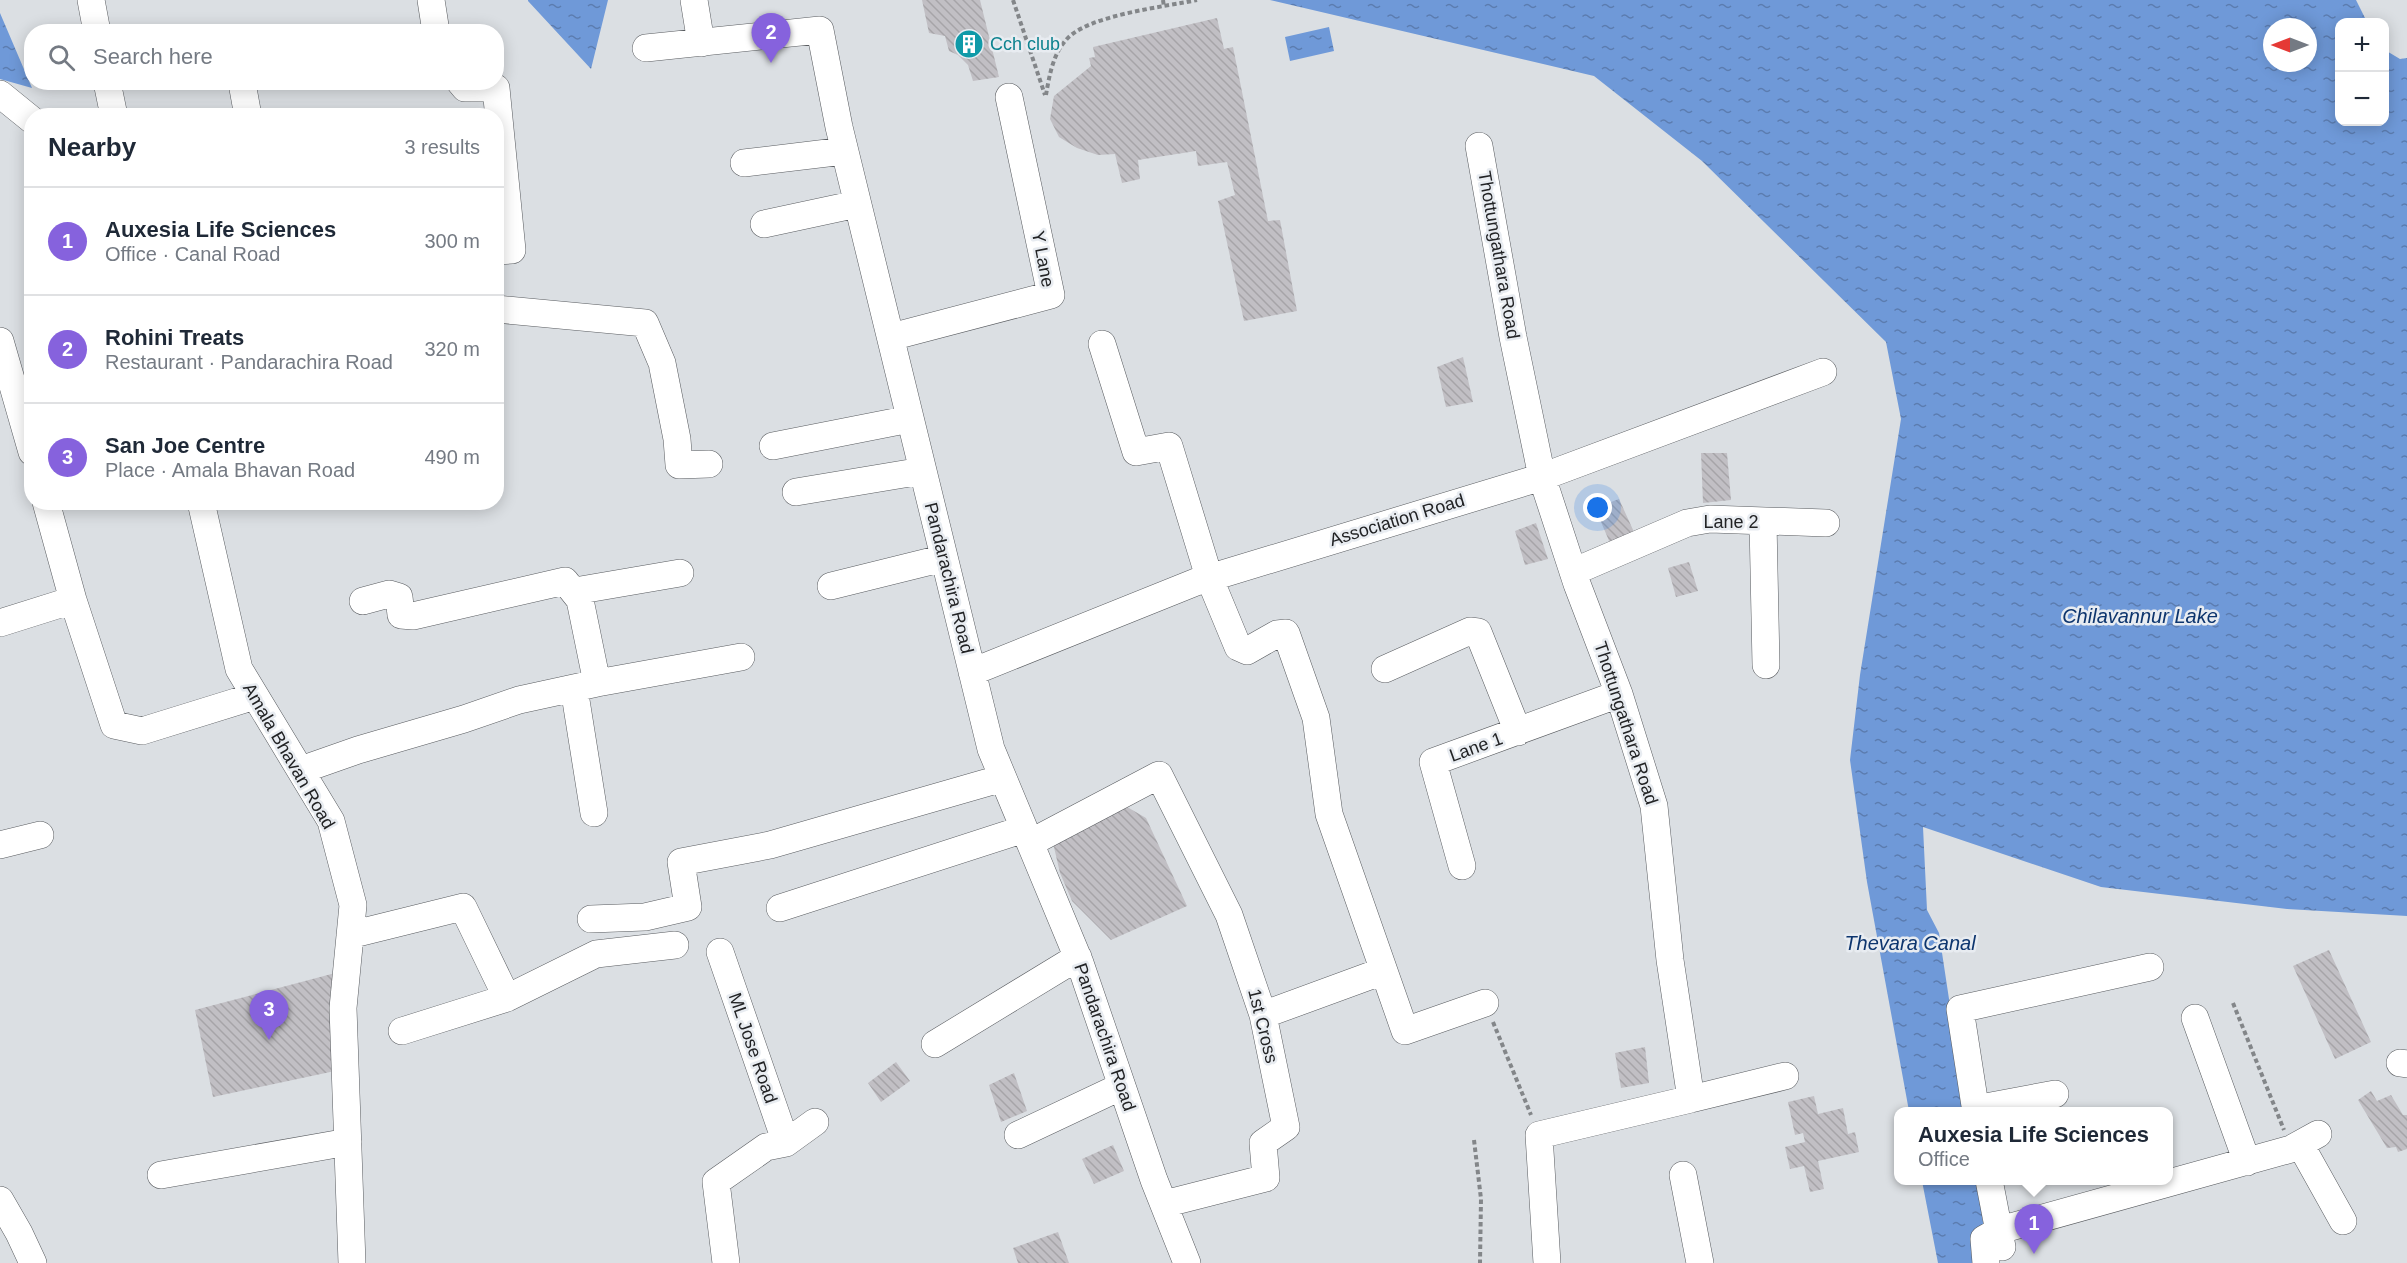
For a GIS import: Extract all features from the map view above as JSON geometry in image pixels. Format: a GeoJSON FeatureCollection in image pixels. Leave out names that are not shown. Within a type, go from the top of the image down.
{"type":"FeatureCollection","features":[{"type":"Feature","properties":{"kind":"street"},"geometry":{"type":"LineString","coordinates":[[91,0],[96,24]]}},
{"type":"Feature","properties":{"kind":"street"},"geometry":{"type":"LineString","coordinates":[[431,0],[435,24]]}},
{"type":"Feature","properties":{"kind":"street"},"geometry":{"type":"LineString","coordinates":[[646,48],[701,43],[694,0]]}},
{"type":"Feature","properties":{"kind":"street","name":"Pandarachira Road"},"geometry":{"type":"LineString","coordinates":[[701,43],[820,30],[844,150],[991,749],[1078,957],[1164,1204],[1187,1263]]}},
{"type":"Feature","properties":{"kind":"street"},"geometry":{"type":"LineString","coordinates":[[109,90],[112,108]]}},
{"type":"Feature","properties":{"kind":"street"},"geometry":{"type":"LineString","coordinates":[[243,90],[247,108]]}},
{"type":"Feature","properties":{"kind":"street"},"geometry":{"type":"LineString","coordinates":[[496,90],[498,108]]}},
{"type":"Feature","properties":{"kind":"street"},"geometry":{"type":"LineString","coordinates":[[0,94],[24,114]]}},
{"type":"Feature","properties":{"kind":"street","name":"Y Lane"},"geometry":{"type":"LineString","coordinates":[[891,337],[1051,296],[1009,97]]}},
{"type":"Feature","properties":{"kind":"street","name":"Thottungathara Road"},"geometry":{"type":"LineString","coordinates":[[1479,146],[1513,337],[1542,477],[1573,572],[1619,694],[1654,806],[1670,960],[1691,1099]]}},
{"type":"Feature","properties":{"kind":"street"},"geometry":{"type":"LineString","coordinates":[[744,163],[844,150]]}},
{"type":"Feature","properties":{"kind":"street"},"geometry":{"type":"LineString","coordinates":[[504,169],[512,250],[504,250]]}},
{"type":"Feature","properties":{"kind":"street"},"geometry":{"type":"LineString","coordinates":[[764,224],[857,204]]}},
{"type":"Feature","properties":{"kind":"street"},"geometry":{"type":"LineString","coordinates":[[504,310],[645,323],[662,363],[677,439],[679,465],[709,464]]}},
{"type":"Feature","properties":{"kind":"street"},"geometry":{"type":"LineString","coordinates":[[0,341],[24,424]]}},
{"type":"Feature","properties":{"kind":"street"},"geometry":{"type":"LineString","coordinates":[[1102,344],[1136,452],[1169,446],[1209,577],[1238,647],[1247,651],[1277,634],[1286,633],[1316,718],[1329,814],[1405,1030],[1485,1003]]}},
{"type":"Feature","properties":{"kind":"street","name":"Association Road"},"geometry":{"type":"LineString","coordinates":[[972,672],[1209,577],[1542,477],[1823,372]]}},
{"type":"Feature","properties":{"kind":"street"},"geometry":{"type":"LineString","coordinates":[[773,446],[910,419]]}},
{"type":"Feature","properties":{"kind":"street"},"geometry":{"type":"LineString","coordinates":[[796,492],[922,471]]}},
{"type":"Feature","properties":{"kind":"street"},"geometry":{"type":"LineString","coordinates":[[48,510],[73,600],[114,725],[142,731],[255,696]]}},
{"type":"Feature","properties":{"kind":"street","name":"Amala Bhavan Road"},"geometry":{"type":"LineString","coordinates":[[203,510],[240,669],[331,821],[353,905],[342,1008],[352,1263]]}},
{"type":"Feature","properties":{"kind":"street","name":"Lane 2"},"geometry":{"type":"LineString","coordinates":[[1573,572],[1688,523],[1710,519],[1826,523]]}},
{"type":"Feature","properties":{"kind":"street"},"geometry":{"type":"LineString","coordinates":[[1763,522],[1767,665]]}},
{"type":"Feature","properties":{"kind":"street"},"geometry":{"type":"LineString","coordinates":[[831,586],[944,558]]}},
{"type":"Feature","properties":{"kind":"street"},"geometry":{"type":"LineString","coordinates":[[575,591],[680,573]]}},
{"type":"Feature","properties":{"kind":"street"},"geometry":{"type":"LineString","coordinates":[[363,601],[389,594],[399,597],[401,615],[413,616],[565,581],[580,600],[594,813]]}},
{"type":"Feature","properties":{"kind":"street"},"geometry":{"type":"LineString","coordinates":[[0,623],[73,600]]}},
{"type":"Feature","properties":{"kind":"street"},"geometry":{"type":"LineString","coordinates":[[1385,669],[1470,631],[1478,632],[1518,732]]}},
{"type":"Feature","properties":{"kind":"street"},"geometry":{"type":"LineString","coordinates":[[301,770],[519,700],[741,657]]}},
{"type":"Feature","properties":{"kind":"street","name":"Lane 1"},"geometry":{"type":"LineString","coordinates":[[1462,866],[1433,762],[1619,694]]}},
{"type":"Feature","properties":{"kind":"street","name":"1st Cross"},"geometry":{"type":"LineString","coordinates":[[1027,836],[1159,774],[1228,915],[1263,1015],[1286,1127],[1263,1143],[1266,1178],[1164,1204]]}},
{"type":"Feature","properties":{"kind":"street"},"geometry":{"type":"LineString","coordinates":[[591,919],[645,917],[688,907],[681,862],[770,845],[1003,778]]}},
{"type":"Feature","properties":{"kind":"street"},"geometry":{"type":"LineString","coordinates":[[0,845],[40,836]]}},
{"type":"Feature","properties":{"kind":"street"},"geometry":{"type":"LineString","coordinates":[[780,908],[1027,836]]}},
{"type":"Feature","properties":{"kind":"street"},"geometry":{"type":"LineString","coordinates":[[350,935],[464,907],[507,998]]}},
{"type":"Feature","properties":{"kind":"street"},"geometry":{"type":"LineString","coordinates":[[402,1031],[507,998],[596,954],[675,945]]}},
{"type":"Feature","properties":{"kind":"street","name":"ML Jose Road"},"geometry":{"type":"LineString","coordinates":[[720,952],[786,1143]]}},
{"type":"Feature","properties":{"kind":"street"},"geometry":{"type":"LineString","coordinates":[[935,1044],[1078,957]]}},
{"type":"Feature","properties":{"kind":"street"},"geometry":{"type":"LineString","coordinates":[[1976,1107],[1960,1009],[2150,967]]}},
{"type":"Feature","properties":{"kind":"street"},"geometry":{"type":"LineString","coordinates":[[1263,1015],[1383,971]]}},
{"type":"Feature","properties":{"kind":"street"},"geometry":{"type":"LineString","coordinates":[[2195,1018],[2247,1162]]}},
{"type":"Feature","properties":{"kind":"street"},"geometry":{"type":"LineString","coordinates":[[1547,1263],[1539,1135],[1785,1076]]}},
{"type":"Feature","properties":{"kind":"street"},"geometry":{"type":"LineString","coordinates":[[1018,1135],[1122,1086]]}},
{"type":"Feature","properties":{"kind":"street"},"geometry":{"type":"LineString","coordinates":[[1991,1107],[2055,1094]]}},
{"type":"Feature","properties":{"kind":"street"},"geometry":{"type":"LineString","coordinates":[[726,1263],[716,1182],[766,1147],[786,1143],[814,1122]]}},
{"type":"Feature","properties":{"kind":"street"},"geometry":{"type":"LineString","coordinates":[[161,1174],[348,1142]]}},
{"type":"Feature","properties":{"kind":"street"},"geometry":{"type":"LineString","coordinates":[[2173,1182],[2247,1162],[2303,1142],[2343,1221]]}},
{"type":"Feature","properties":{"kind":"street"},"geometry":{"type":"LineString","coordinates":[[1683,1175],[1701,1263]]}},
{"type":"Feature","properties":{"kind":"street"},"geometry":{"type":"LineString","coordinates":[[1990,1185],[2005,1263]]}},
{"type":"Feature","properties":{"kind":"street"},"geometry":{"type":"LineString","coordinates":[[1986,1263],[1984,1239],[2000,1230],[2163,1185]]}},
{"type":"Feature","properties":{"kind":"street"},"geometry":{"type":"LineString","coordinates":[[0,1200],[33,1263]]}},
{"type":"Feature","properties":{"kind":"path"},"geometry":{"type":"LineString","coordinates":[[1013,0],[1046,95],[1050,71],[1066,39],[1095,21],[1197,0]]}},
{"type":"Feature","properties":{"kind":"path"},"geometry":{"type":"LineString","coordinates":[[1163,0],[1164,7]]}},
{"type":"Feature","properties":{"kind":"path"},"geometry":{"type":"LineString","coordinates":[[1485,1003],[1539,1135]]}},
{"type":"Feature","properties":{"kind":"path"},"geometry":{"type":"LineString","coordinates":[[2233,1003],[2303,1142]]}},
{"type":"Feature","properties":{"kind":"path"},"geometry":{"type":"LineString","coordinates":[[1474,1140],[1481,1199],[1480,1263]]}},
{"type":"Feature","properties":{"kind":"water"},"geometry":{"type":"Polygon","coordinates":[[[608,0],[591,69],[528,1],[608,0]]]}},
{"type":"Feature","properties":{"kind":"water","name":"Chilavannur Lake"},"geometry":{"type":"Polygon","coordinates":[[[1270,0],[2356,0],[2365,18],[2335,18],[2335,126],[2389,126],[2389,52],[2400,59],[2407,58],[2407,916],[2287,909],[2101,887],[1923,827],[1927,910],[1939,933],[1965,1107],[1908,1107],[1867,882],[1850,760],[1860,675],[1901,419],[1886,342],[1702,161],[1594,76],[1270,0]]]}},
{"type":"Feature","properties":{"kind":"water"},"geometry":{"type":"Polygon","coordinates":[[[0,13],[24,69],[24,86],[0,79],[0,13]]]}},
{"type":"Feature","properties":{"kind":"water"},"geometry":{"type":"Polygon","coordinates":[[[1329,27],[1334,51],[1290,61],[1285,37],[1329,27]]]}},
{"type":"Feature","properties":{"kind":"water"},"geometry":{"type":"Polygon","coordinates":[[[1923,1185],[1978,1185],[1989,1263],[1938,1263],[1923,1185]]]}},
{"type":"Feature","properties":{"kind":"building","name":"Cch club"},"geometry":{"type":"Polygon","coordinates":[[[922,0],[980,0],[999,77],[973,81],[968,65],[958,55],[949,51],[945,36],[929,33],[922,0]]]}},
{"type":"Feature","properties":{"kind":"building"},"geometry":{"type":"Polygon","coordinates":[[[1217,18],[1224,49],[1233,47],[1268,221],[1280,220],[1297,311],[1244,321],[1218,201],[1235,195],[1227,162],[1198,166],[1196,151],[1138,160],[1140,179],[1122,183],[1115,154],[1098,155],[1077,148],[1059,137],[1050,119],[1054,96],[1091,66],[1089,58],[1095,57],[1093,47],[1217,18]]]}},
{"type":"Feature","properties":{"kind":"building"},"geometry":{"type":"Polygon","coordinates":[[[1463,357],[1473,402],[1446,407],[1437,367],[1463,357]]]}},
{"type":"Feature","properties":{"kind":"building"},"geometry":{"type":"Polygon","coordinates":[[[1701,453],[1727,453],[1731,500],[1703,503],[1701,453]]]}},
{"type":"Feature","properties":{"kind":"building"},"geometry":{"type":"Polygon","coordinates":[[[1619,499],[1634,532],[1610,543],[1595,508],[1619,499]]]}},
{"type":"Feature","properties":{"kind":"building"},"geometry":{"type":"Polygon","coordinates":[[[1536,523],[1548,559],[1525,565],[1515,531],[1536,523]]]}},
{"type":"Feature","properties":{"kind":"building"},"geometry":{"type":"Polygon","coordinates":[[[1689,562],[1698,591],[1676,597],[1668,568],[1689,562]]]}},
{"type":"Feature","properties":{"kind":"building"},"geometry":{"type":"Polygon","coordinates":[[[1122,804],[1146,818],[1187,906],[1111,940],[1072,901],[1060,873],[1053,843],[1122,804]]]}},
{"type":"Feature","properties":{"kind":"building"},"geometry":{"type":"Polygon","coordinates":[[[2329,950],[2371,1042],[2335,1059],[2293,966],[2329,950]]]}},
{"type":"Feature","properties":{"kind":"building"},"geometry":{"type":"Polygon","coordinates":[[[339,972],[335,1071],[213,1097],[195,1010],[339,972]]]}},
{"type":"Feature","properties":{"kind":"building"},"geometry":{"type":"Polygon","coordinates":[[[1645,1047],[1649,1083],[1621,1088],[1615,1053],[1645,1047]]]}},
{"type":"Feature","properties":{"kind":"building"},"geometry":{"type":"Polygon","coordinates":[[[896,1062],[910,1081],[881,1102],[868,1083],[896,1062]]]}},
{"type":"Feature","properties":{"kind":"building"},"geometry":{"type":"Polygon","coordinates":[[[1014,1073],[1027,1111],[1001,1122],[989,1085],[1014,1073]]]}},
{"type":"Feature","properties":{"kind":"building"},"geometry":{"type":"Polygon","coordinates":[[[2371,1091],[2377,1101],[2391,1095],[2403,1115],[2407,1115],[2407,1149],[2398,1152],[2396,1147],[2387,1148],[2358,1100],[2371,1091]]]}},
{"type":"Feature","properties":{"kind":"building"},"geometry":{"type":"Polygon","coordinates":[[[1814,1096],[1818,1114],[1843,1108],[1848,1134],[1855,1132],[1859,1152],[1818,1161],[1824,1189],[1810,1192],[1804,1166],[1790,1169],[1785,1147],[1805,1142],[1803,1133],[1795,1135],[1788,1102],[1814,1096]]]}},
{"type":"Feature","properties":{"kind":"building"},"geometry":{"type":"Polygon","coordinates":[[[1113,1145],[1124,1171],[1094,1184],[1082,1159],[1113,1145]]]}},
{"type":"Feature","properties":{"kind":"building"},"geometry":{"type":"Polygon","coordinates":[[[1058,1232],[1069,1263],[1018,1263],[1013,1248],[1058,1232]]]}},
{"type":"Feature","properties":{"kind":"place","name":"Cch club"},"geometry":{"type":"Point","coordinates":[969,44]}},
{"type":"Feature","properties":{"kind":"place","name":"Rohini Treats"},"geometry":{"type":"Point","coordinates":[771,63]}},
{"type":"Feature","properties":{"kind":"place","name":"San Joe Centre"},"geometry":{"type":"Point","coordinates":[269,1040]}},
{"type":"Feature","properties":{"kind":"place","name":"Auxesia Life Sciences"},"geometry":{"type":"Point","coordinates":[2034,1254]}},
{"type":"Feature","properties":{"kind":"water label","name":"Thevara Canal"},"geometry":{"type":"Point","coordinates":[1910,943]}}]}
